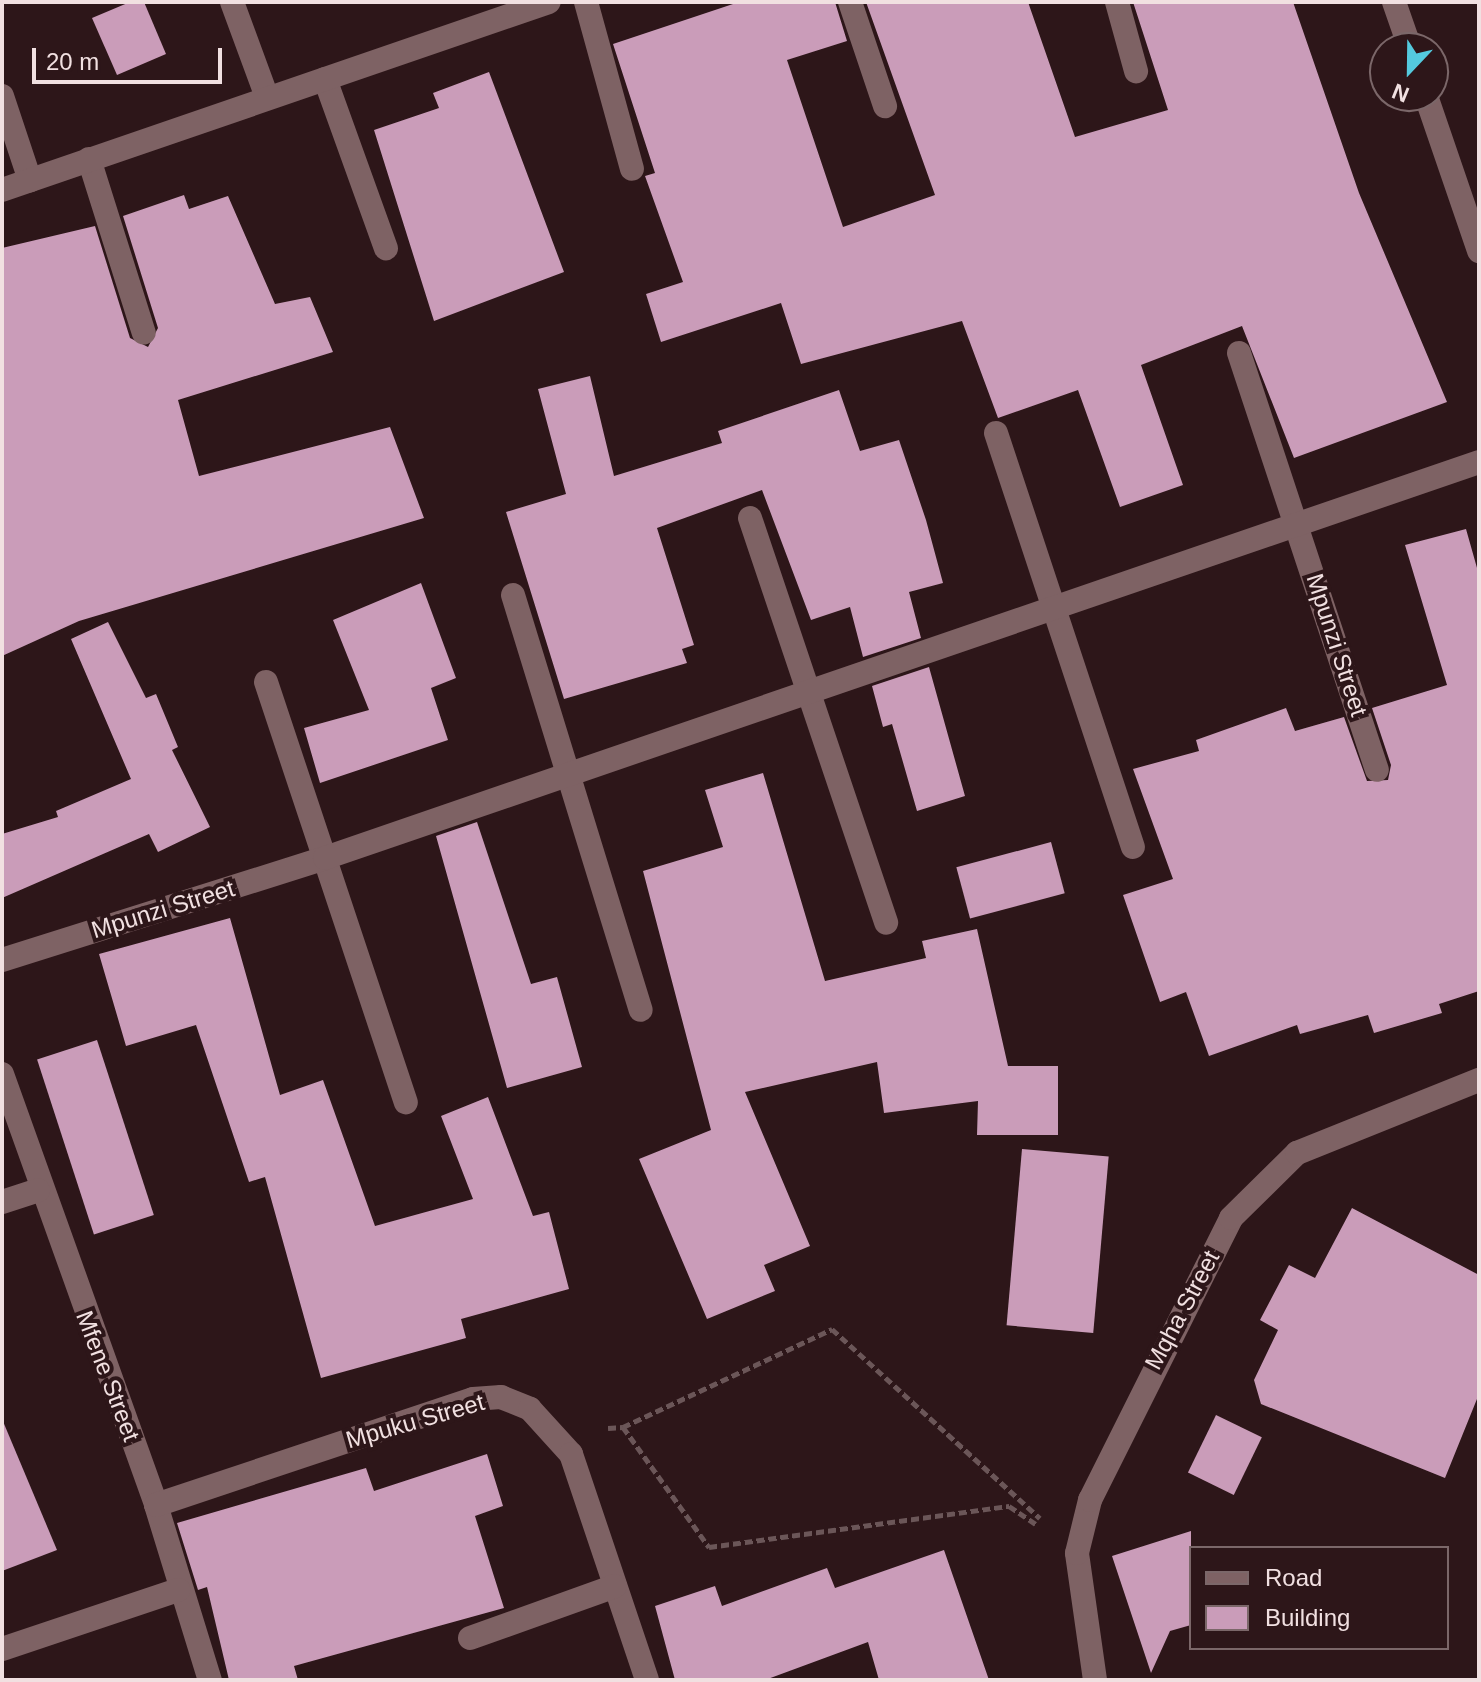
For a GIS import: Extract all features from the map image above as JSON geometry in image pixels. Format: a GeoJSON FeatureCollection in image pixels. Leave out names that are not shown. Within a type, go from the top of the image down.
{"type":"FeatureCollection","features":[{"type":"Feature","properties":{"kind":"street"},"geometry":{"type":"LineString","coordinates":[[232,2],[267,97]]}},
{"type":"Feature","properties":{"kind":"street"},"geometry":{"type":"LineString","coordinates":[[2,190],[325,79],[509,9],[549,2]]}},
{"type":"Feature","properties":{"kind":"street"},"geometry":{"type":"LineString","coordinates":[[586,2],[632,169]]}},
{"type":"Feature","properties":{"kind":"street"},"geometry":{"type":"LineString","coordinates":[[850,2],[885,106]]}},
{"type":"Feature","properties":{"kind":"street"},"geometry":{"type":"LineString","coordinates":[[1117,2],[1136,71]]}},
{"type":"Feature","properties":{"kind":"street"},"geometry":{"type":"LineString","coordinates":[[1394,2],[1404,32]]}},
{"type":"Feature","properties":{"kind":"street"},"geometry":{"type":"LineString","coordinates":[[325,79],[386,248]]}},
{"type":"Feature","properties":{"kind":"street"},"geometry":{"type":"LineString","coordinates":[[2,96],[30,180]]}},
{"type":"Feature","properties":{"kind":"street"},"geometry":{"type":"LineString","coordinates":[[1432,112],[1478,246]]}},
{"type":"Feature","properties":{"kind":"street"},"geometry":{"type":"LineString","coordinates":[[89,159],[144,333]]}},
{"type":"Feature","properties":{"kind":"street","name":"Mpunzi Street"},"geometry":{"type":"LineString","coordinates":[[1239,353],[1297,520],[1377,770]]}},
{"type":"Feature","properties":{"kind":"street"},"geometry":{"type":"LineString","coordinates":[[996,433],[1133,847]]}},
{"type":"Feature","properties":{"kind":"street","name":"Mpunzi Street"},"geometry":{"type":"LineString","coordinates":[[2,960],[325,858],[1297,520],[1479,462]]}},
{"type":"Feature","properties":{"kind":"street"},"geometry":{"type":"LineString","coordinates":[[750,518],[810,688],[886,923]]}},
{"type":"Feature","properties":{"kind":"street"},"geometry":{"type":"LineString","coordinates":[[513,595],[562,775],[641,1010]]}},
{"type":"Feature","properties":{"kind":"street"},"geometry":{"type":"LineString","coordinates":[[266,682],[406,1102]]}},
{"type":"Feature","properties":{"kind":"street","name":"Mfene Street"},"geometry":{"type":"LineString","coordinates":[[2,1074],[38,1190],[156,1505],[178,1590],[210,1680]]}},
{"type":"Feature","properties":{"kind":"street","name":"Mqha Street"},"geometry":{"type":"LineString","coordinates":[[1095,1680],[1077,1553],[1124,1421],[1231,1218],[1297,1153],[1479,1080]]}},
{"type":"Feature","properties":{"kind":"street"},"geometry":{"type":"LineString","coordinates":[[2,1202],[38,1190]]}},
{"type":"Feature","properties":{"kind":"street","name":"Mpuku Street"},"geometry":{"type":"LineString","coordinates":[[156,1505],[473,1399],[501,1397],[555,1430],[571,1454],[647,1680]]}},
{"type":"Feature","properties":{"kind":"street"},"geometry":{"type":"LineString","coordinates":[[470,1638],[615,1586]]}},
{"type":"Feature","properties":{"kind":"street"},"geometry":{"type":"LineString","coordinates":[[2,1649],[178,1590]]}},
{"type":"Feature","properties":{"kind":"path"},"geometry":{"type":"LineString","coordinates":[[555,1430],[623,1427],[832,1329],[1077,1553]]}},
{"type":"Feature","properties":{"kind":"path"},"geometry":{"type":"LineString","coordinates":[[623,1427],[709,1547],[1009,1506],[1077,1553]]}},
{"type":"Feature","properties":{"kind":"building"},"geometry":{"type":"Polygon","coordinates":[[[130,2],[144,2],[166,54],[117,75],[92,18],[130,2]]]}},
{"type":"Feature","properties":{"kind":"building"},"geometry":{"type":"Polygon","coordinates":[[[739,2],[835,2],[847,41],[787,60],[843,227],[935,195],[866,2],[1028,2],[1075,137],[1168,110],[1133,2],[1293,2],[1359,193],[1447,402],[1294,458],[1242,326],[1141,365],[1183,485],[1120,507],[1078,390],[998,418],[962,321],[801,364],[781,303],[661,342],[646,294],[683,282],[645,176],[655,173],[613,44],[739,2]]]}},
{"type":"Feature","properties":{"kind":"building"},"geometry":{"type":"Polygon","coordinates":[[[489,72],[564,272],[434,321],[374,130],[439,108],[433,93],[489,72]]]}},
{"type":"Feature","properties":{"kind":"building"},"geometry":{"type":"Polygon","coordinates":[[[184,195],[189,209],[228,196],[275,304],[310,297],[333,352],[178,400],[199,476],[390,427],[424,518],[79,621],[2,656],[2,248],[95,226],[130,338],[148,347],[158,328],[123,216],[184,195]]]}},
{"type":"Feature","properties":{"kind":"building"},"geometry":{"type":"Polygon","coordinates":[[[590,376],[614,476],[722,443],[718,431],[839,390],[860,451],[899,440],[926,520],[943,583],[909,592],[921,638],[863,657],[850,607],[811,620],[762,490],[657,528],[694,645],[682,649],[687,663],[564,699],[506,512],[566,494],[538,389],[590,376]]]}},
{"type":"Feature","properties":{"kind":"building"},"geometry":{"type":"Polygon","coordinates":[[[1466,529],[1479,575],[1479,991],[1439,1004],[1442,1013],[1374,1033],[1368,1015],[1300,1034],[1297,1025],[1209,1056],[1186,992],[1160,1002],[1123,895],[1173,879],[1133,769],[1199,751],[1196,740],[1286,708],[1295,731],[1344,717],[1367,781],[1388,780],[1391,765],[1372,708],[1447,685],[1405,545],[1466,529]]]}},
{"type":"Feature","properties":{"kind":"building"},"geometry":{"type":"Polygon","coordinates":[[[421,583],[456,678],[431,688],[448,740],[320,783],[304,728],[369,710],[333,620],[421,583]]]}},
{"type":"Feature","properties":{"kind":"building"},"geometry":{"type":"Polygon","coordinates":[[[108,622],[146,698],[156,694],[178,747],[172,750],[210,827],[158,852],[149,834],[2,898],[2,834],[58,817],[56,811],[131,779],[71,639],[108,622]]]}},
{"type":"Feature","properties":{"kind":"building"},"geometry":{"type":"Polygon","coordinates":[[[929,667],[965,796],[917,811],[892,724],[883,727],[872,686],[929,667]]]}},
{"type":"Feature","properties":{"kind":"building"},"geometry":{"type":"Polygon","coordinates":[[[763,773],[825,981],[926,958],[922,941],[977,929],[1008,1066],[1058,1066],[1058,1135],[977,1135],[978,1101],[884,1113],[877,1062],[745,1092],[810,1246],[764,1265],[775,1291],[707,1319],[639,1159],[711,1130],[643,871],[723,847],[705,790],[763,773]]]}},
{"type":"Feature","properties":{"kind":"building"},"geometry":{"type":"Polygon","coordinates":[[[477,822],[531,984],[557,977],[582,1067],[507,1088],[436,836],[477,822]]]}},
{"type":"Feature","properties":{"kind":"building"},"geometry":{"type":"Polygon","coordinates":[[[1051,842],[1065,893],[970,919],[956,867],[1051,842]]]}},
{"type":"Feature","properties":{"kind":"building"},"geometry":{"type":"Polygon","coordinates":[[[230,918],[280,1095],[323,1080],[375,1226],[473,1199],[441,1116],[488,1097],[533,1216],[549,1212],[569,1289],[461,1319],[466,1338],[321,1378],[265,1177],[249,1182],[196,1025],[126,1046],[99,954],[230,918]]]}},
{"type":"Feature","properties":{"kind":"building"},"geometry":{"type":"Polygon","coordinates":[[[97,1040],[154,1215],[94,1234],[37,1059],[97,1040]]]}},
{"type":"Feature","properties":{"kind":"building"},"geometry":{"type":"Polygon","coordinates":[[[1022,1149],[1109,1157],[1093,1333],[1007,1325],[1022,1149]]]}},
{"type":"Feature","properties":{"kind":"building"},"geometry":{"type":"Polygon","coordinates":[[[1352,1208],[1479,1275],[1479,1394],[1445,1478],[1261,1404],[1254,1380],[1278,1330],[1260,1320],[1289,1265],[1315,1278],[1352,1208]]]}},
{"type":"Feature","properties":{"kind":"building"},"geometry":{"type":"Polygon","coordinates":[[[1216,1415],[1262,1437],[1234,1495],[1188,1473],[1216,1415]]]}},
{"type":"Feature","properties":{"kind":"building"},"geometry":{"type":"Polygon","coordinates":[[[2,1419],[57,1550],[2,1571],[2,1419]]]}},
{"type":"Feature","properties":{"kind":"building"},"geometry":{"type":"Polygon","coordinates":[[[487,1454],[503,1506],[475,1516],[504,1608],[294,1666],[298,1680],[229,1680],[207,1587],[198,1590],[177,1523],[366,1468],[374,1491],[487,1454]]]}},
{"type":"Feature","properties":{"kind":"building"},"geometry":{"type":"Polygon","coordinates":[[[1191,1531],[1189,1626],[1170,1631],[1151,1673],[1112,1556],[1191,1531]]]}},
{"type":"Feature","properties":{"kind":"building"},"geometry":{"type":"Polygon","coordinates":[[[944,1550],[989,1680],[879,1680],[868,1642],[765,1680],[675,1680],[655,1606],[715,1586],[722,1606],[827,1568],[835,1588],[944,1550]]]}}]}
